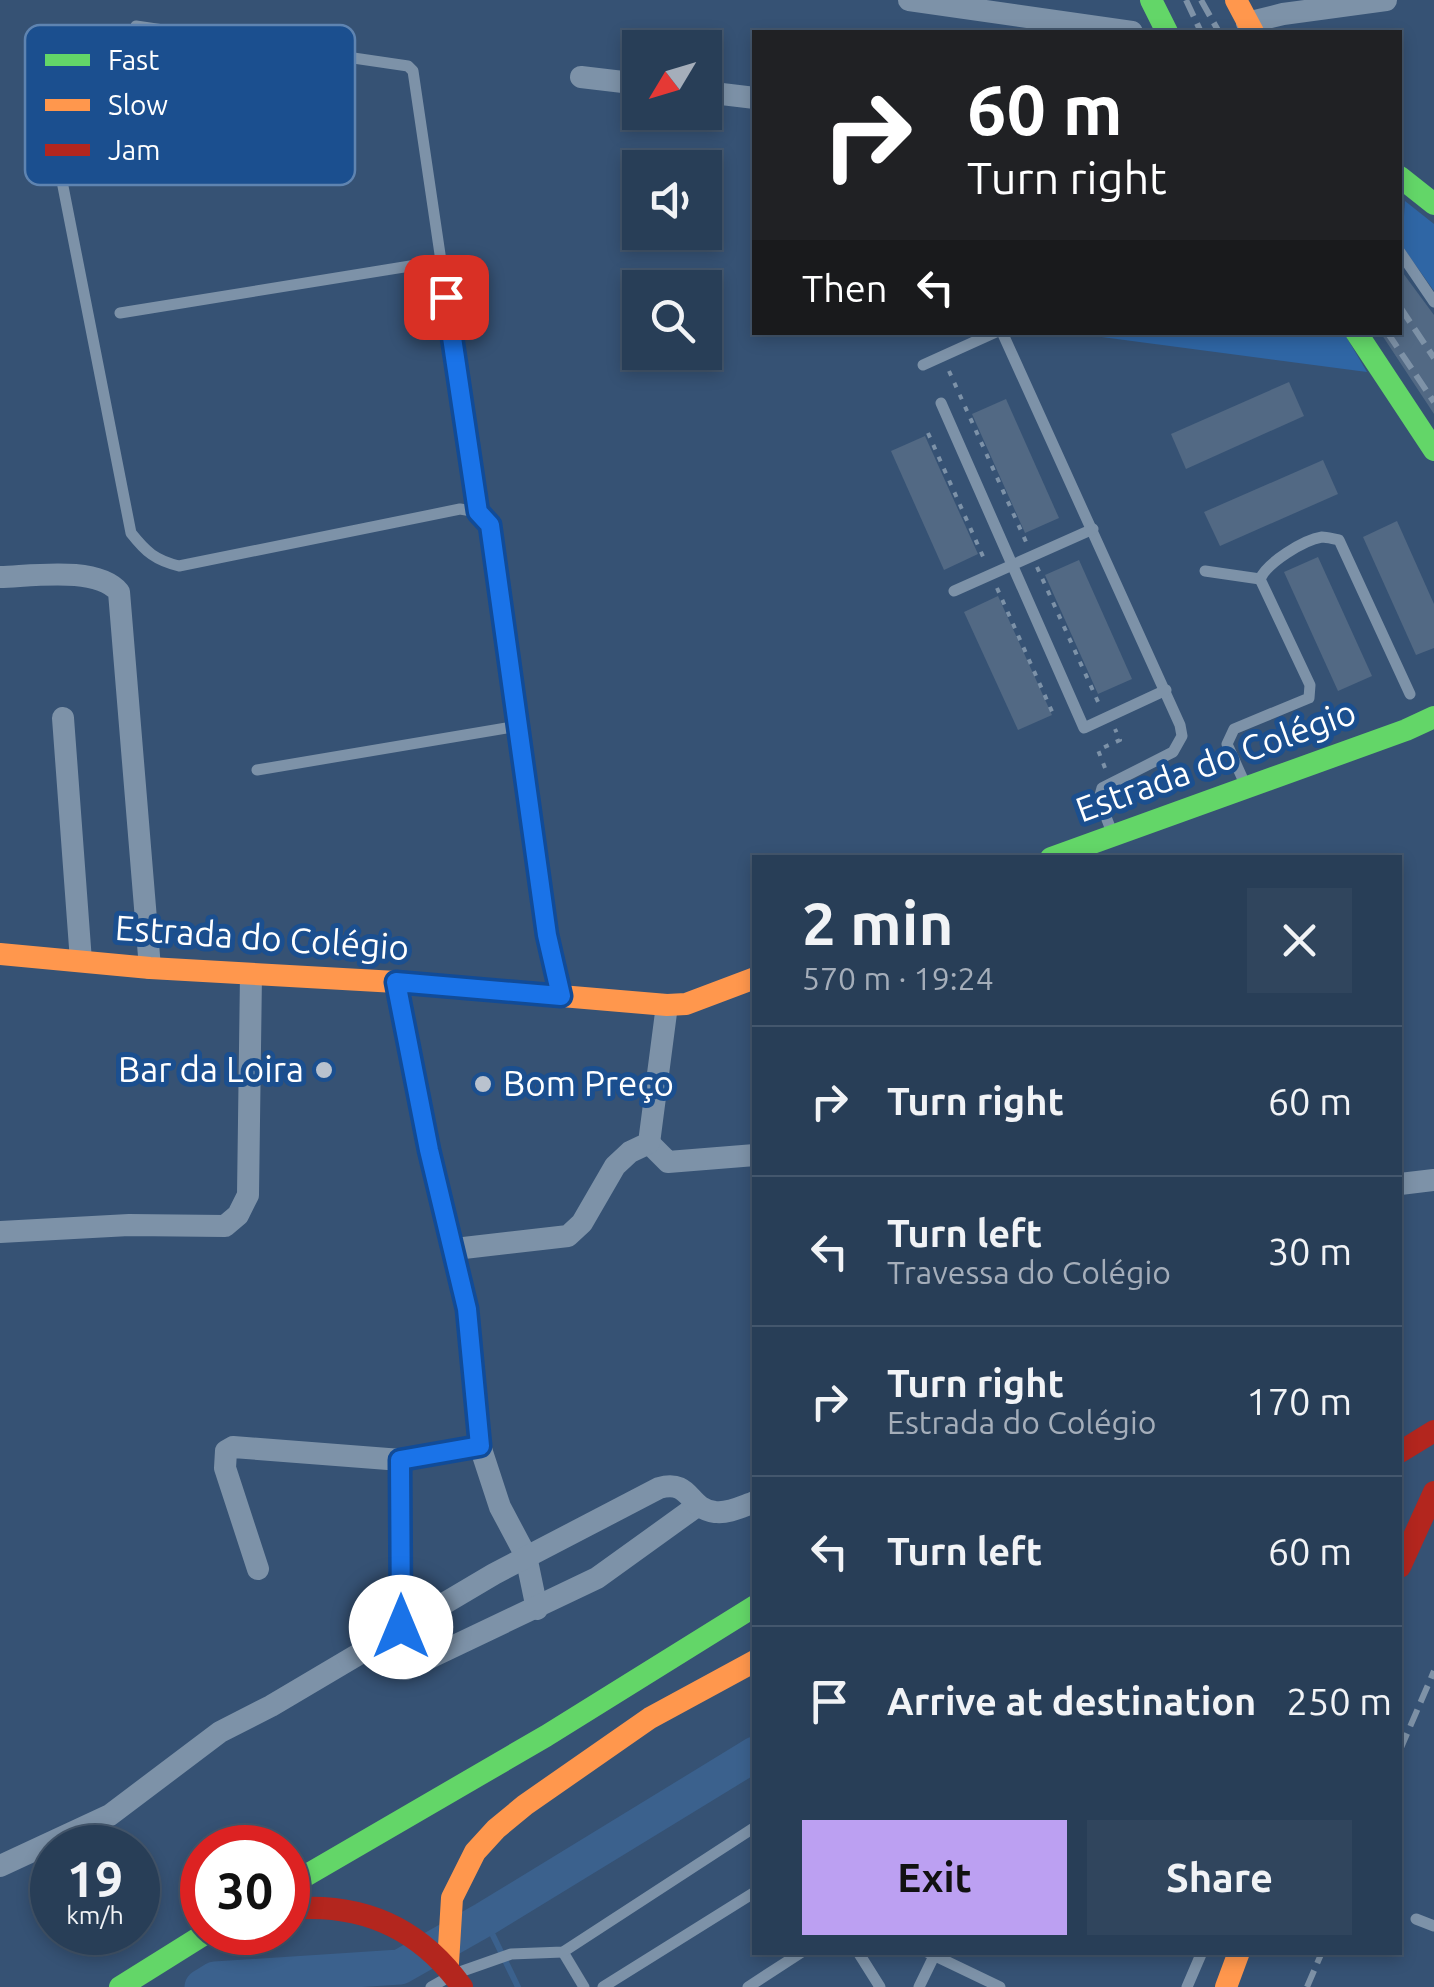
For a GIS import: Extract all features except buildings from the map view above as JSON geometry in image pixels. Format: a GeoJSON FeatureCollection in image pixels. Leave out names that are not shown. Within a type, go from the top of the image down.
{"type":"FeatureCollection","features":[{"type":"Feature","properties":{"kind":"main road"},"geometry":{"type":"LineString","coordinates":[[1151,0],[1165,30]]}},
{"type":"Feature","properties":{"kind":"main road"},"geometry":{"type":"LineString","coordinates":[[1236,0],[1250,28]]}},
{"type":"Feature","properties":{"kind":"main road"},"geometry":{"type":"LineString","coordinates":[[1402,179],[1433,201]]}},
{"type":"Feature","properties":{"kind":"main road"},"geometry":{"type":"LineString","coordinates":[[1358,335],[1434,450]]}},
{"type":"Feature","properties":{"kind":"main road","name":"Estrada do Colégio"},"geometry":{"type":"LineString","coordinates":[[1059,855],[1406,730],[1434,716]]}},
{"type":"Feature","properties":{"kind":"main road","name":"Estrada do Colégio"},"geometry":{"type":"LineString","coordinates":[[1406,730],[1434,726]]}},
{"type":"Feature","properties":{"kind":"main road","name":"Estrada do Colégio"},"geometry":{"type":"LineString","coordinates":[[0,954],[667,1004],[686,1004],[752,979]]}},
{"type":"Feature","properties":{"kind":"main road"},"geometry":{"type":"LineString","coordinates":[[1402,1451],[1434,1432]]}},
{"type":"Feature","properties":{"kind":"main road"},"geometry":{"type":"LineString","coordinates":[[1402,1563],[1434,1492]]}},
{"type":"Feature","properties":{"kind":"main road"},"geometry":{"type":"LineString","coordinates":[[310,1873],[546,1736],[752,1608]]}},
{"type":"Feature","properties":{"kind":"main road"},"geometry":{"type":"LineString","coordinates":[[450,1959],[452,1898],[474,1852],[525,1805],[650,1718],[752,1663],[723,1623]]}},
{"type":"Feature","properties":{"kind":"main road"},"geometry":{"type":"LineString","coordinates":[[310,1905],[349,1909],[384,1920],[414,1933],[450,1959]]}},
{"type":"Feature","properties":{"kind":"main road"},"geometry":{"type":"LineString","coordinates":[[120,1987],[180,1950]]}},
{"type":"Feature","properties":{"kind":"main road"},"geometry":{"type":"LineString","coordinates":[[1226,1987],[1239,1955]]}},
{"type":"Feature","properties":{"kind":"street"},"geometry":{"type":"LineString","coordinates":[[909,0],[1117,30]]}},
{"type":"Feature","properties":{"kind":"street"},"geometry":{"type":"LineString","coordinates":[[1133,30],[1144,19],[1151,0]]}},
{"type":"Feature","properties":{"kind":"street"},"geometry":{"type":"LineString","coordinates":[[1250,28],[1283,14],[1386,0]]}},
{"type":"Feature","properties":{"kind":"street"},"geometry":{"type":"LineString","coordinates":[[581,76],[622,82]]}},
{"type":"Feature","properties":{"kind":"street"},"geometry":{"type":"LineString","coordinates":[[722,94],[752,98]]}},
{"type":"Feature","properties":{"kind":"street"},"geometry":{"type":"LineString","coordinates":[[0,576],[94,576],[119,592],[150,968]]}},
{"type":"Feature","properties":{"kind":"street"},"geometry":{"type":"LineString","coordinates":[[63,718],[81,961]]}},
{"type":"Feature","properties":{"kind":"street"},"geometry":{"type":"LineString","coordinates":[[0,1232],[129,1225],[226,1226],[238,1215],[248,1195],[250,974]]}},
{"type":"Feature","properties":{"kind":"street"},"geometry":{"type":"LineString","coordinates":[[396,982],[429,1150],[467,1309],[480,1446],[500,1507],[526,1556],[536,1609]]}},
{"type":"Feature","properties":{"kind":"street"},"geometry":{"type":"LineString","coordinates":[[650,1143],[667,1004]]}},
{"type":"Feature","properties":{"kind":"street"},"geometry":{"type":"LineString","coordinates":[[454,1249],[568,1236],[582,1223],[615,1166],[630,1152],[650,1143]]}},
{"type":"Feature","properties":{"kind":"street"},"geometry":{"type":"LineString","coordinates":[[650,1143],[668,1162],[752,1155]]}},
{"type":"Feature","properties":{"kind":"street"},"geometry":{"type":"LineString","coordinates":[[1402,1184],[1434,1180]]}},
{"type":"Feature","properties":{"kind":"street"},"geometry":{"type":"LineString","coordinates":[[258,1569],[226,1468],[226,1452],[242,1447],[400,1460],[480,1446]]}},
{"type":"Feature","properties":{"kind":"street"},"geometry":{"type":"LineString","coordinates":[[400,1460],[401,1627]]}},
{"type":"Feature","properties":{"kind":"street"},"geometry":{"type":"LineString","coordinates":[[0,1866],[110,1815],[220,1732],[526,1556],[659,1488],[672,1484],[682,1487],[697,1506],[711,1512],[752,1503]]}},
{"type":"Feature","properties":{"kind":"street"},"geometry":{"type":"LineString","coordinates":[[369,1648],[406,1669],[597,1578],[697,1506]]}},
{"type":"Feature","properties":{"kind":"lane"},"geometry":{"type":"LineString","coordinates":[[355,58],[408,66],[413,71],[478,512],[490,525],[547,935],[561,996]]}},
{"type":"Feature","properties":{"kind":"lane"},"geometry":{"type":"LineString","coordinates":[[63,185],[132,533],[156,560],[179,566],[460,509],[478,512]]}},
{"type":"Feature","properties":{"kind":"lane"},"geometry":{"type":"LineString","coordinates":[[1402,255],[1434,302]]}},
{"type":"Feature","properties":{"kind":"lane"},"geometry":{"type":"LineString","coordinates":[[120,314],[441,261]]}},
{"type":"Feature","properties":{"kind":"lane"},"geometry":{"type":"LineString","coordinates":[[923,365],[992,335]]}},
{"type":"Feature","properties":{"kind":"lane"},"geometry":{"type":"LineString","coordinates":[[1000,335],[1180,724],[1182,736],[1173,752],[1102,788],[1099,799],[1112,835]]}},
{"type":"Feature","properties":{"kind":"lane"},"geometry":{"type":"LineString","coordinates":[[941,404],[1084,728],[1166,690]]}},
{"type":"Feature","properties":{"kind":"lane"},"geometry":{"type":"LineString","coordinates":[[954,591],[1092,529]]}},
{"type":"Feature","properties":{"kind":"lane"},"geometry":{"type":"LineString","coordinates":[[1246,786],[1227,744],[1234,729],[1309,698],[1310,685],[1260,579],[1265,567],[1278,558],[1320,537],[1339,540],[1410,694]]}},
{"type":"Feature","properties":{"kind":"lane"},"geometry":{"type":"LineString","coordinates":[[1205,571],[1260,579]]}},
{"type":"Feature","properties":{"kind":"lane"},"geometry":{"type":"LineString","coordinates":[[258,770],[518,726]]}},
{"type":"Feature","properties":{"kind":"lane"},"geometry":{"type":"LineString","coordinates":[[431,1987],[450,1959],[494,1960],[511,1954],[562,1952],[752,1829]]}},
{"type":"Feature","properties":{"kind":"lane"},"geometry":{"type":"LineString","coordinates":[[603,1987],[752,1894]]}},
{"type":"Feature","properties":{"kind":"lane"},"geometry":{"type":"LineString","coordinates":[[1416,1919],[1434,1926]]}},
{"type":"Feature","properties":{"kind":"lane"},"geometry":{"type":"LineString","coordinates":[[562,1952],[584,1987]]}},
{"type":"Feature","properties":{"kind":"lane"},"geometry":{"type":"LineString","coordinates":[[748,1987],[797,1955]]}},
{"type":"Feature","properties":{"kind":"lane"},"geometry":{"type":"LineString","coordinates":[[860,1955],[880,1987]]}},
{"type":"Feature","properties":{"kind":"lane"},"geometry":{"type":"LineString","coordinates":[[919,1987],[933,1955]]}},
{"type":"Feature","properties":{"kind":"lane"},"geometry":{"type":"LineString","coordinates":[[935,1955],[1000,1987]]}},
{"type":"Feature","properties":{"kind":"lane"},"geometry":{"type":"LineString","coordinates":[[1186,1987],[1201,1955]]}},
{"type":"Feature","properties":{"kind":"shaded area"},"geometry":{"type":"Polygon","coordinates":[[[1405,201],[1434,224],[1434,291],[1402,246],[1405,201]]]}},
{"type":"Feature","properties":{"kind":"shaded area"},"geometry":{"type":"Polygon","coordinates":[[[1087,335],[1345,335],[1367,372],[1087,335]]]}},
{"type":"Feature","properties":{"kind":"waterway"},"geometry":{"type":"LineString","coordinates":[[202,1987],[215,1979],[400,1967],[752,1756]]}},
{"type":"Feature","properties":{"kind":"waterway"},"geometry":{"type":"LineString","coordinates":[[485,1919],[518,1987]]}},
{"type":"Feature","properties":{"kind":"railway"},"geometry":{"type":"LineString","coordinates":[[1186,0],[1200,30]]}},
{"type":"Feature","properties":{"kind":"railway"},"geometry":{"type":"LineString","coordinates":[[1201,0],[1218,30]]}},
{"type":"Feature","properties":{"kind":"railway"},"geometry":{"type":"LineString","coordinates":[[1402,310],[1434,358]]}},
{"type":"Feature","properties":{"kind":"railway"},"geometry":{"type":"LineString","coordinates":[[1389,335],[1434,402]]}},
{"type":"Feature","properties":{"kind":"railway"},"geometry":{"type":"LineString","coordinates":[[1402,1745],[1434,1671]]}},
{"type":"Feature","properties":{"kind":"railway"},"geometry":{"type":"LineString","coordinates":[[1307,1987],[1321,1955]]}},
{"type":"Feature","properties":{"kind":"traffic: fast"},"geometry":{"type":"LineString","coordinates":[[1151,0],[1166,30]]}},
{"type":"Feature","properties":{"kind":"traffic: fast"},"geometry":{"type":"LineString","coordinates":[[1402,179],[1434,204]]}},
{"type":"Feature","properties":{"kind":"traffic: fast"},"geometry":{"type":"LineString","coordinates":[[1358,335],[1434,450]]}},
{"type":"Feature","properties":{"kind":"traffic: fast"},"geometry":{"type":"LineString","coordinates":[[1059,855],[1434,717]]}},
{"type":"Feature","properties":{"kind":"traffic: fast"},"geometry":{"type":"LineString","coordinates":[[310,1873],[546,1736],[752,1608]]}},
{"type":"Feature","properties":{"kind":"traffic: fast"},"geometry":{"type":"LineString","coordinates":[[120,1987],[180,1950]]}},
{"type":"Feature","properties":{"kind":"traffic: slow"},"geometry":{"type":"LineString","coordinates":[[1236,0],[1252,30]]}},
{"type":"Feature","properties":{"kind":"traffic: slow"},"geometry":{"type":"LineString","coordinates":[[0,954],[667,1005],[686,1004],[752,979]]}},
{"type":"Feature","properties":{"kind":"traffic: slow"},"geometry":{"type":"LineString","coordinates":[[448,1963],[452,1898],[475,1852],[496,1829],[650,1718],[752,1663]]}},
{"type":"Feature","properties":{"kind":"traffic: slow"},"geometry":{"type":"LineString","coordinates":[[1226,1987],[1238,1955]]}},
{"type":"Feature","properties":{"kind":"traffic: jam"},"geometry":{"type":"LineString","coordinates":[[1402,1451],[1434,1431]]}},
{"type":"Feature","properties":{"kind":"traffic: jam"},"geometry":{"type":"LineString","coordinates":[[1402,1563],[1434,1492]]}},
{"type":"Feature","properties":{"kind":"traffic: jam"},"geometry":{"type":"LineString","coordinates":[[310,1908],[340,1910],[386,1923],[427,1949],[462,1987]]}},
{"type":"Feature","properties":{"kind":"place","name":"Bar da Loira"},"geometry":{"type":"Point","coordinates":[324,1070]}},
{"type":"Feature","properties":{"kind":"place","name":"Bom Preço"},"geometry":{"type":"Point","coordinates":[483,1084]}},
{"type":"Feature","properties":{"kind":"route"},"geometry":{"type":"LineString","coordinates":[[401,1627],[400,1460],[480,1446],[467,1309],[429,1150],[396,982],[561,996],[547,935],[490,525],[478,512],[446,297]]}}]}
